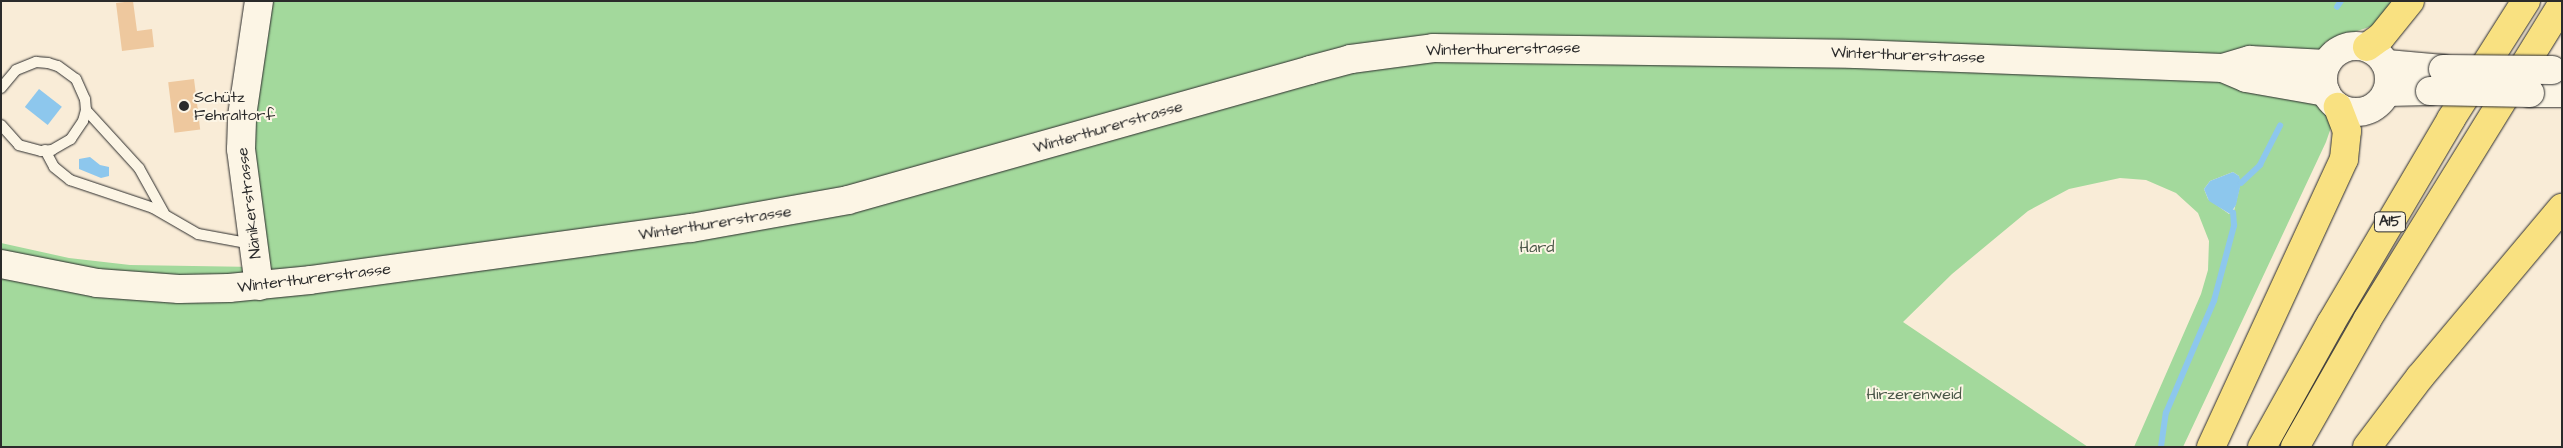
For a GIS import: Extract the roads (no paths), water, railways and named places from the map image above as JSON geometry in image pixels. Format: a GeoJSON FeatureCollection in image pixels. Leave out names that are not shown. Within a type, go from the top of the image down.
{"type":"FeatureCollection","features":[{"type":"Feature","properties":{"kind":"highway"},"geometry":{"type":"LineString","coordinates":[[2377,56],[2381,37],[2410,1]]}},
{"type":"Feature","properties":{"kind":"highway","name":"A15"},"geometry":{"type":"LineString","coordinates":[[2262,447],[2330,322],[2451,120],[2526,1]]}},
{"type":"Feature","properties":{"kind":"highway","name":"A15"},"geometry":{"type":"LineString","coordinates":[[2296,447],[2367,320],[2562,4]]}},
{"type":"Feature","properties":{"kind":"highway"},"geometry":{"type":"LineString","coordinates":[[2210,447],[2344,159],[2347,131],[2332,100]]}},
{"type":"Feature","properties":{"kind":"highway"},"geometry":{"type":"LineString","coordinates":[[2367,447],[2420,376],[2562,208]]}},
{"type":"Feature","properties":{"kind":"main road","name":"Nänikerstrasse"},"geometry":{"type":"LineString","coordinates":[[259,286],[252,244],[241,141],[260,1]]}},
{"type":"Feature","properties":{"kind":"main road","name":"Winterthurerstrasse"},"geometry":{"type":"LineString","coordinates":[[1,264],[52,276],[121,286],[179,289],[259,286],[681,229],[815,207],[900,187],[1310,70],[1392,52],[1474,46],[1866,54],[2223,68],[2250,60],[2326,64]]}},
{"type":"Feature","properties":{"kind":"main road"},"geometry":{"type":"LineString","coordinates":[[2332,100],[2323,83],[2326,64],[2332,56],[2348,46],[2437,80],[2530,93],[2558,78]]}},
{"type":"Feature","properties":{"kind":"main road"},"geometry":{"type":"LineString","coordinates":[[2377,56],[2390,73],[2387,92],[2437,80],[2558,78]]}},
{"type":"Feature","properties":{"kind":"main road","name":"Winterthurerstrasse"},"geometry":{"type":"LineString","coordinates":[[2223,68],[2246,78],[2332,100],[2356,113],[2375,107],[2387,92]]}},
{"type":"Feature","properties":{"kind":"lane"},"geometry":{"type":"LineString","coordinates":[[1,88],[16,70],[36,62],[48,63],[58,66],[76,79],[85,99],[86,110],[78,131],[71,140],[45,150],[19,145],[1,125]]}},
{"type":"Feature","properties":{"kind":"lane"},"geometry":{"type":"LineString","coordinates":[[86,110],[144,174],[164,213]]}},
{"type":"Feature","properties":{"kind":"lane"},"geometry":{"type":"LineString","coordinates":[[45,150],[58,172],[70,180],[164,213],[198,234],[252,244]]}},
{"type":"Feature","properties":{"kind":"water"},"geometry":{"type":"Polygon","coordinates":[[[39,89],[62,107],[48,125],[25,107],[39,89]]]}},
{"type":"Feature","properties":{"kind":"water"},"geometry":{"type":"Polygon","coordinates":[[[90,157],[100,165],[109,167],[109,176],[101,178],[79,169],[79,159],[90,157]]]}},
{"type":"Feature","properties":{"kind":"water"},"geometry":{"type":"Polygon","coordinates":[[[2233,172],[2239,176],[2241,183],[2236,205],[2230,214],[2209,201],[2204,189],[2210,181],[2233,172]]]}},
{"type":"Feature","properties":{"kind":"waterway"},"geometry":{"type":"LineString","coordinates":[[2337,7],[2341,1]]}},
{"type":"Feature","properties":{"kind":"waterway"},"geometry":{"type":"LineString","coordinates":[[2241,183],[2260,165],[2280,126]]}},
{"type":"Feature","properties":{"kind":"waterway"},"geometry":{"type":"LineString","coordinates":[[2161,447],[2166,413],[2214,301],[2234,226],[2233,213]]}},
{"type":"Feature","properties":{"kind":"place","name":"Schütz Fehraltorf"},"geometry":{"type":"Point","coordinates":[184,106]}},
{"type":"Feature","properties":{"kind":"park label","name":"Hard"},"geometry":{"type":"Point","coordinates":[1537,247]}},
{"type":"Feature","properties":{"kind":"park label","name":"Hirzerenweid"},"geometry":{"type":"Point","coordinates":[1914,394]}}]}
